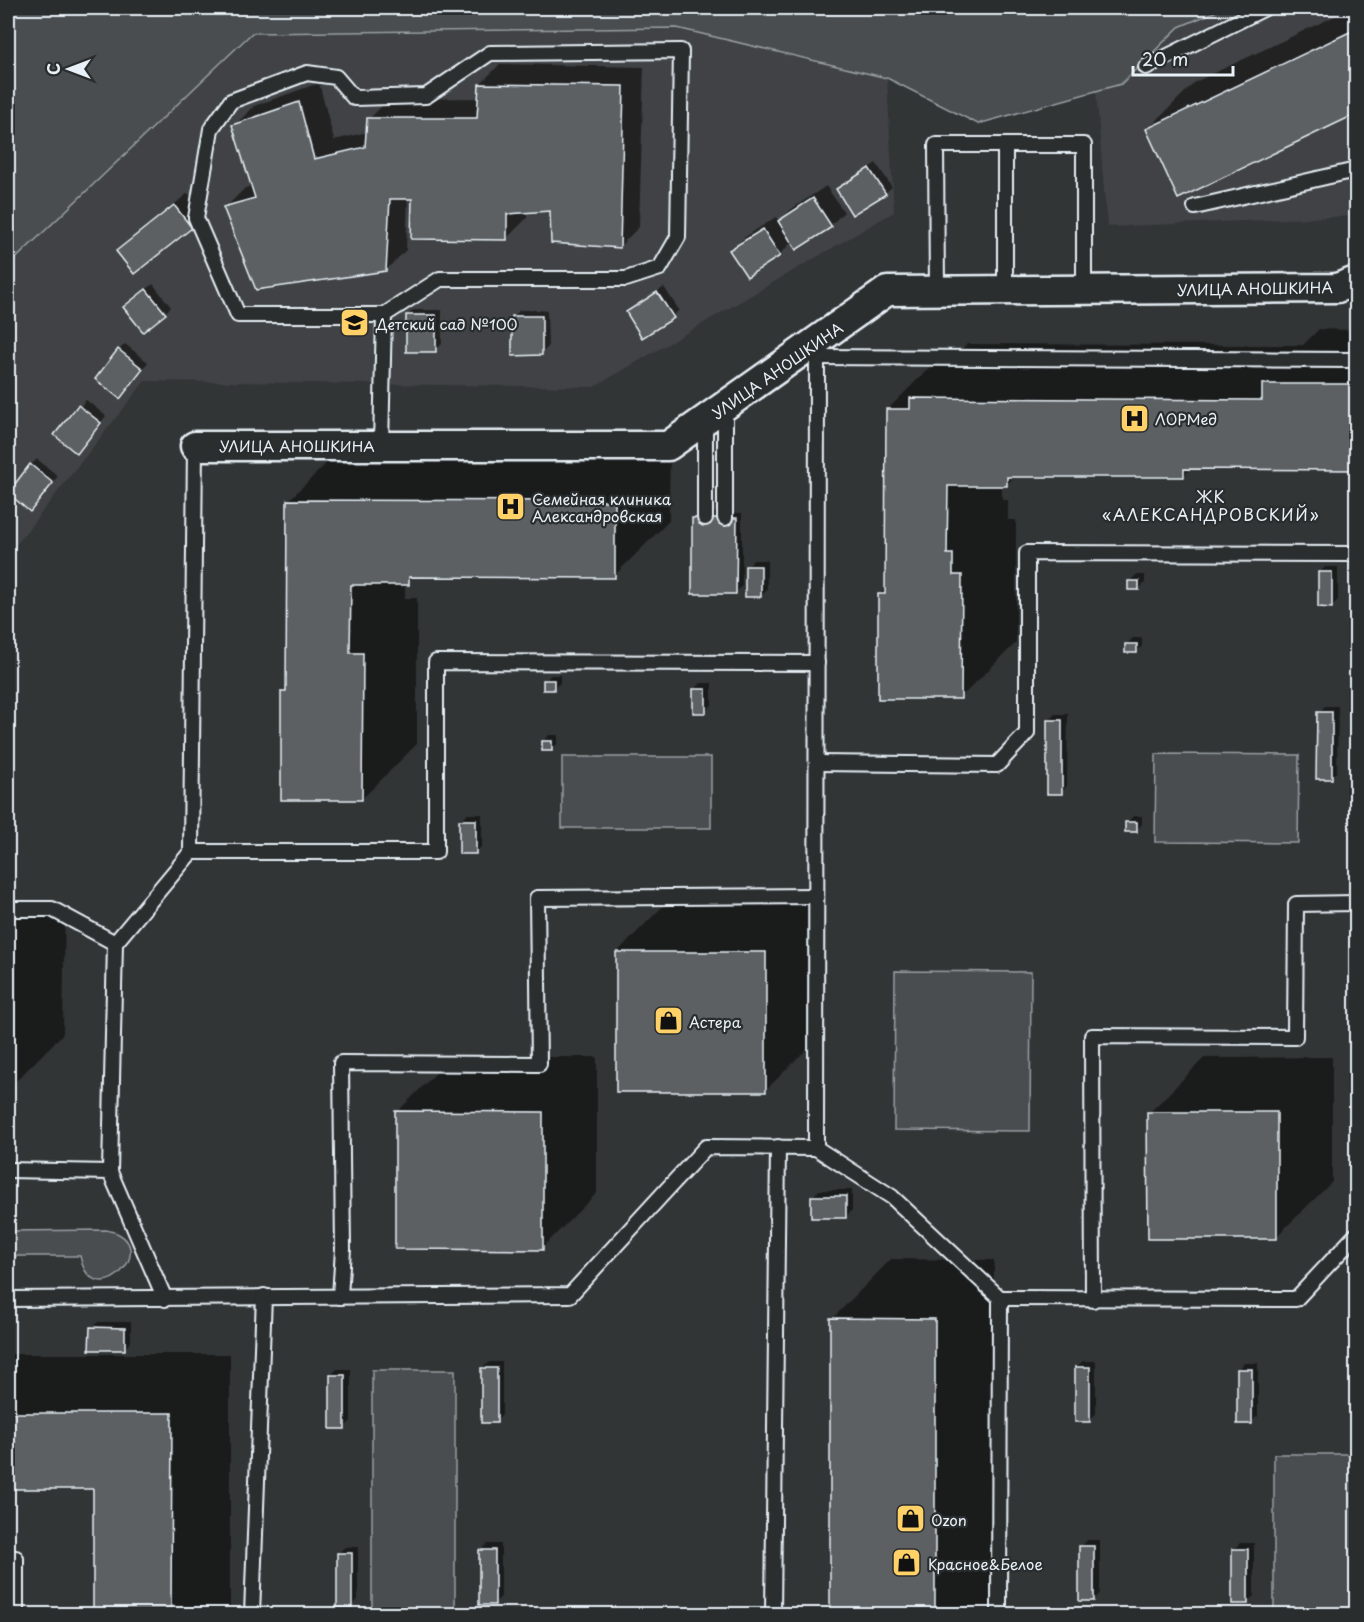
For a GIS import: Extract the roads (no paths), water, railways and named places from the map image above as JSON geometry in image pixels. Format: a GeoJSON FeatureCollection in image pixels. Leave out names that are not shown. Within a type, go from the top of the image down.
{"type":"FeatureCollection","features":[{"type":"Feature","properties":{"kind":"street","name":"УЛИЦА АНОШКИНА"},"geometry":{"type":"LineString","coordinates":[[195,446],[668,446],[715,413],[817,350],[887,291],[1337,288],[1356,280]]}},
{"type":"Feature","properties":{"kind":"lane"},"geometry":{"type":"LineString","coordinates":[[1146,67],[1265,8]]}},
{"type":"Feature","properties":{"kind":"lane"},"geometry":{"type":"LineString","coordinates":[[681,51],[678,237],[660,268],[627,279],[440,279],[384,315],[238,315],[196,218],[211,129],[231,101],[307,73],[336,77],[354,98],[426,96],[490,53],[681,51]]}},
{"type":"Feature","properties":{"kind":"lane"},"geometry":{"type":"LineString","coordinates":[[937,291],[936,145],[1084,145],[1084,289]]}},
{"type":"Feature","properties":{"kind":"lane"},"geometry":{"type":"LineString","coordinates":[[1005,145],[1005,290]]}},
{"type":"Feature","properties":{"kind":"lane"},"geometry":{"type":"LineString","coordinates":[[1195,207],[1356,170]]}},
{"type":"Feature","properties":{"kind":"lane"},"geometry":{"type":"LineString","coordinates":[[381,445],[384,315]]}},
{"type":"Feature","properties":{"kind":"lane"},"geometry":{"type":"LineString","coordinates":[[816,1148],[817,350],[1356,360]]}},
{"type":"Feature","properties":{"kind":"lane"},"geometry":{"type":"LineString","coordinates":[[705,518],[715,413]]}},
{"type":"Feature","properties":{"kind":"lane"},"geometry":{"type":"LineString","coordinates":[[715,413],[725,518]]}},
{"type":"Feature","properties":{"kind":"lane"},"geometry":{"type":"LineString","coordinates":[[165,1299],[110,1172],[115,943],[191,852],[195,446]]}},
{"type":"Feature","properties":{"kind":"lane"},"geometry":{"type":"LineString","coordinates":[[817,764],[997,765],[1027,733],[1027,553],[1356,554]]}},
{"type":"Feature","properties":{"kind":"lane"},"geometry":{"type":"LineString","coordinates":[[191,852],[436,852],[436,663],[817,663]]}},
{"type":"Feature","properties":{"kind":"lane"},"geometry":{"type":"LineString","coordinates":[[340,1298],[341,1063],[539,1064],[537,898],[816,896]]}},
{"type":"Feature","properties":{"kind":"lane"},"geometry":{"type":"LineString","coordinates":[[1093,1300],[1092,1036],[1294,1037],[1296,904],[1356,903]]}},
{"type":"Feature","properties":{"kind":"lane"},"geometry":{"type":"LineString","coordinates":[[8,909],[52,909],[115,943]]}},
{"type":"Feature","properties":{"kind":"lane"},"geometry":{"type":"LineString","coordinates":[[8,1299],[570,1295],[706,1147],[816,1148],[892,1197],[1000,1298],[1296,1299],[1356,1235]]}},
{"type":"Feature","properties":{"kind":"lane"},"geometry":{"type":"LineString","coordinates":[[773,1614],[778,1147]]}},
{"type":"Feature","properties":{"kind":"lane"},"geometry":{"type":"LineString","coordinates":[[8,1170],[110,1172]]}},
{"type":"Feature","properties":{"kind":"lane"},"geometry":{"type":"LineString","coordinates":[[252,1614],[264,1296]]}},
{"type":"Feature","properties":{"kind":"lane"},"geometry":{"type":"LineString","coordinates":[[999,1614],[1000,1298]]}},
{"type":"Feature","properties":{"kind":"lane"},"geometry":{"type":"LineString","coordinates":[[8,1558],[16,1558],[16,1614]]}},
{"type":"Feature","properties":{"kind":"place","name":"Детский сад №100"},"geometry":{"type":"Point","coordinates":[355,323]}},
{"type":"Feature","properties":{"kind":"place","name":"ЛОРМед"},"geometry":{"type":"Point","coordinates":[1134,418]}},
{"type":"Feature","properties":{"kind":"place","name":"Семейная клиника Александровская"},"geometry":{"type":"Point","coordinates":[511,507]}},
{"type":"Feature","properties":{"kind":"place","name":"Астера"},"geometry":{"type":"Point","coordinates":[668,1021]}},
{"type":"Feature","properties":{"kind":"place","name":"Ozon"},"geometry":{"type":"Point","coordinates":[910,1519]}},
{"type":"Feature","properties":{"kind":"place","name":"Красное&Белое"},"geometry":{"type":"Point","coordinates":[907,1563]}},
{"type":"Feature","properties":{"kind":"district","name":"ЖК «АЛЕКСАНДРОВСКИЙ»"},"geometry":{"type":"Point","coordinates":[1211,505]}}]}
